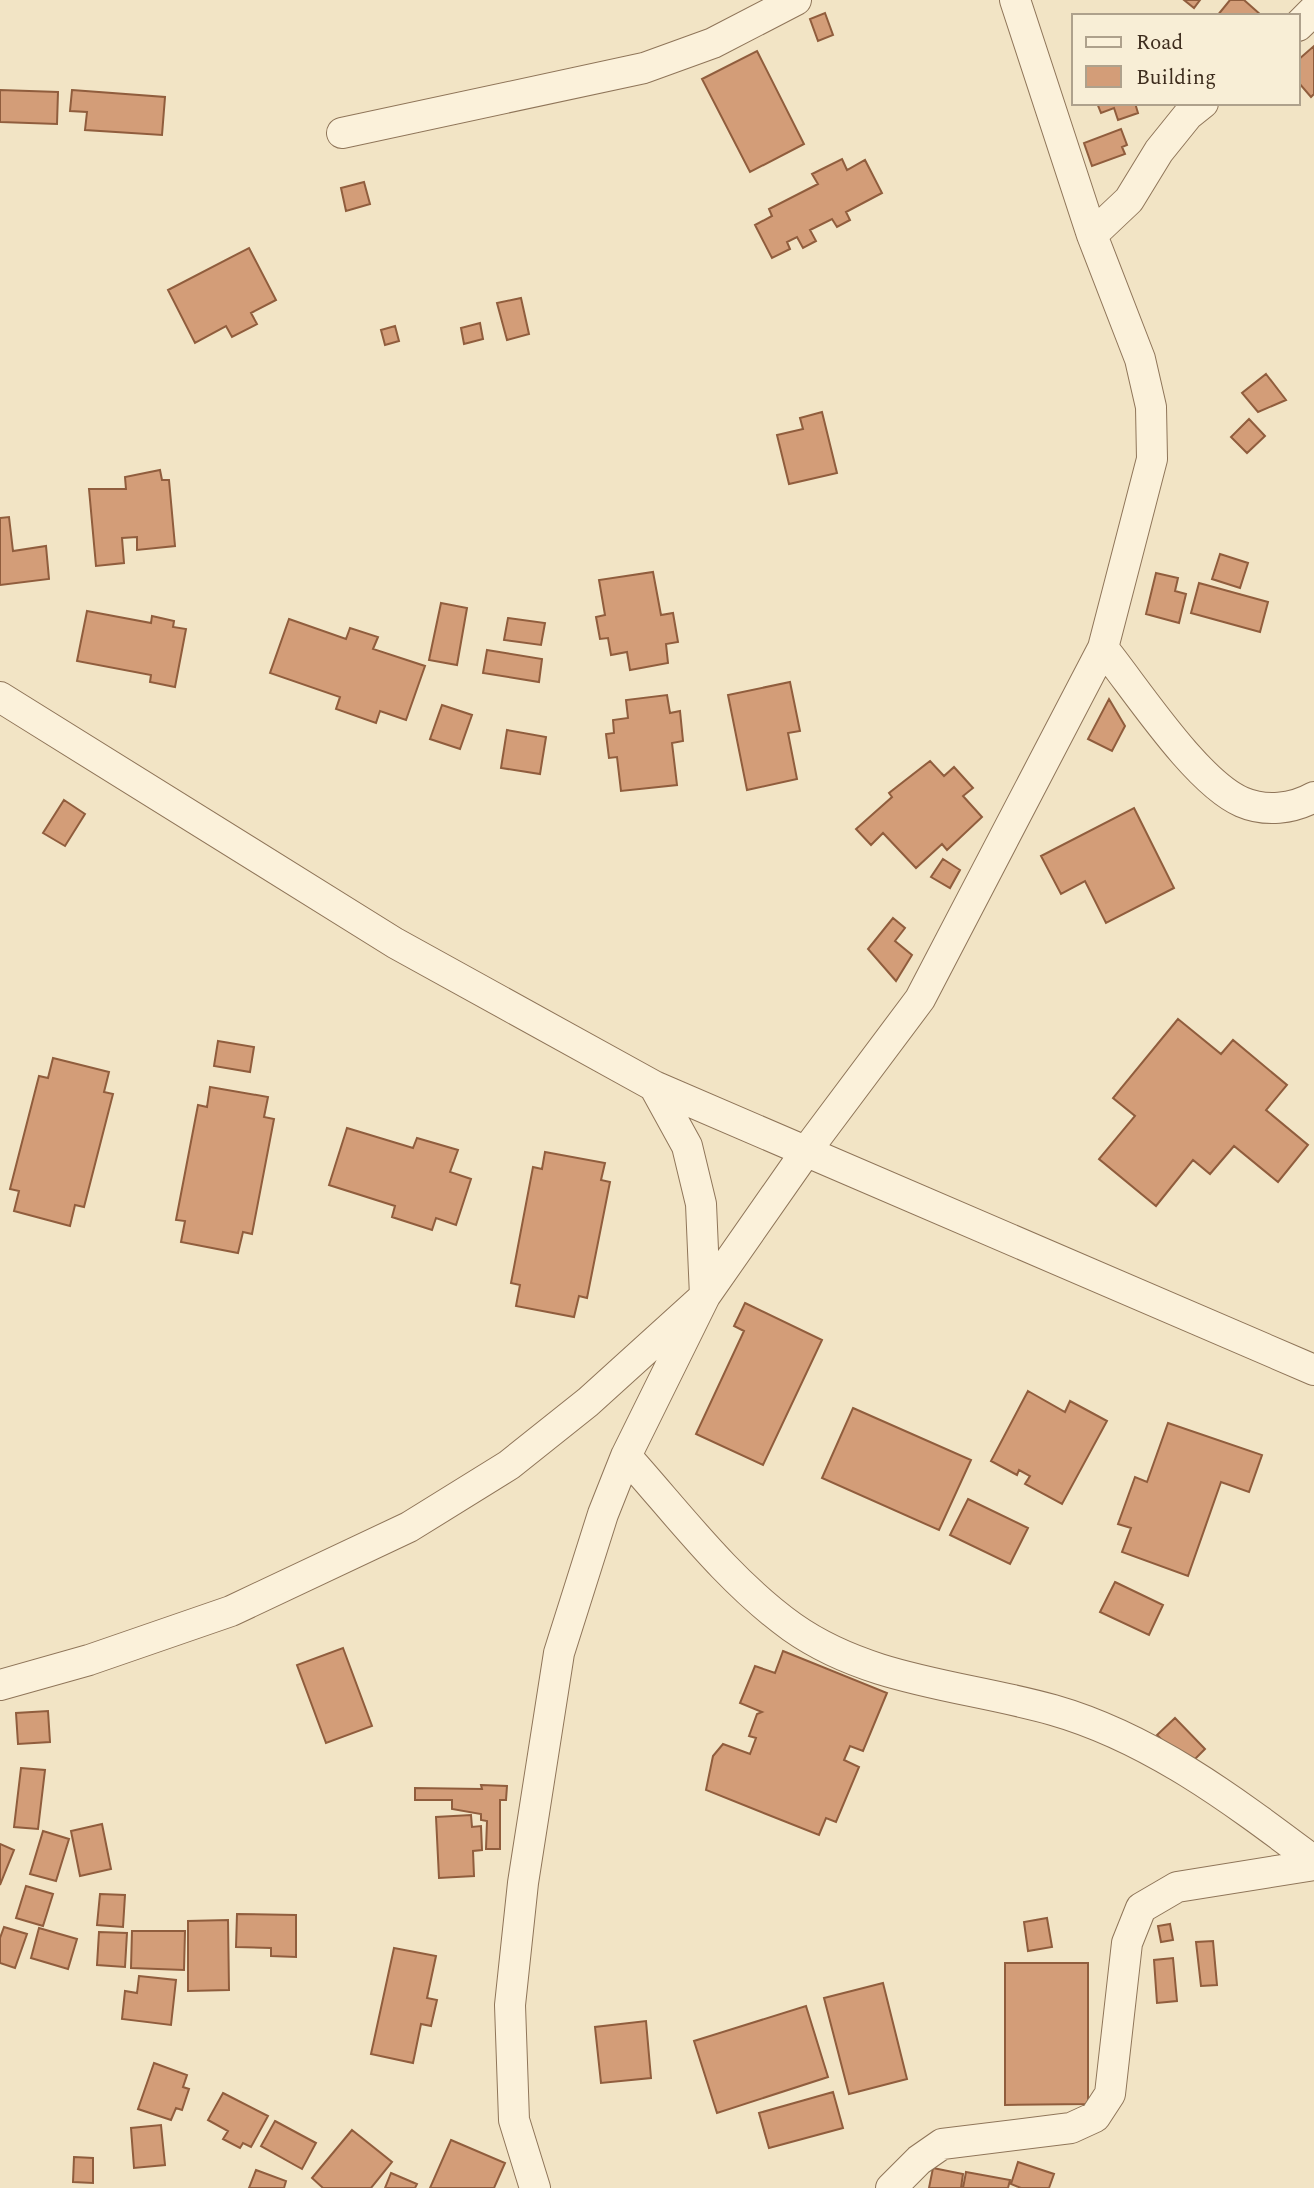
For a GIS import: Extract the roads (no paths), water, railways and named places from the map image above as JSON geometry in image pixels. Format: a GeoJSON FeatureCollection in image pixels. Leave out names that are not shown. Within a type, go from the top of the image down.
{"type":"FeatureCollection","features":[{"type":"Feature","properties":{"kind":"street"},"geometry":{"type":"LineString","coordinates":[[342,133],[644,68],[713,43],[796,0]]}},
{"type":"Feature","properties":{"kind":"street"},"geometry":{"type":"LineString","coordinates":[[535,2188],[514,2120],[510,2005],[523,1883],[559,1653],[581,1576],[626,1456],[705,1296],[807,1150],[919,999],[1103,648],[1152,459],[1151,407],[1140,359],[1092,235],[1015,0]]}},
{"type":"Feature","properties":{"kind":"street"},"geometry":{"type":"LineString","coordinates":[[1300,24],[1314,10]]}},
{"type":"Feature","properties":{"kind":"street"},"geometry":{"type":"LineString","coordinates":[[1092,235],[1129,200],[1159,150],[1188,115],[1200,105]]}},
{"type":"Feature","properties":{"kind":"street"},"geometry":{"type":"LineString","coordinates":[[1103,648],[1210,779],[1242,802],[1274,810],[1314,797]]}},
{"type":"Feature","properties":{"kind":"street"},"geometry":{"type":"LineString","coordinates":[[0,697],[395,943],[654,1086],[1314,1370]]}},
{"type":"Feature","properties":{"kind":"street"},"geometry":{"type":"LineString","coordinates":[[654,1086],[687,1146],[693,1169],[701,1204],[705,1296]]}},
{"type":"Feature","properties":{"kind":"street"},"geometry":{"type":"LineString","coordinates":[[0,1685],[89,1661],[231,1611],[409,1527],[509,1465],[588,1402],[705,1296]]}},
{"type":"Feature","properties":{"kind":"street"},"geometry":{"type":"LineString","coordinates":[[626,1456],[733,1574],[793,1627],[859,1664],[959,1691],[1054,1710],[1130,1740],[1227,1796],[1314,1863]]}},
{"type":"Feature","properties":{"kind":"street"},"geometry":{"type":"LineString","coordinates":[[891,2188],[919,2160],[942,2144],[1071,2128],[1096,2117],[1110,2094],[1127,1943],[1141,1908],[1177,1887],[1314,1863]]}}]}
